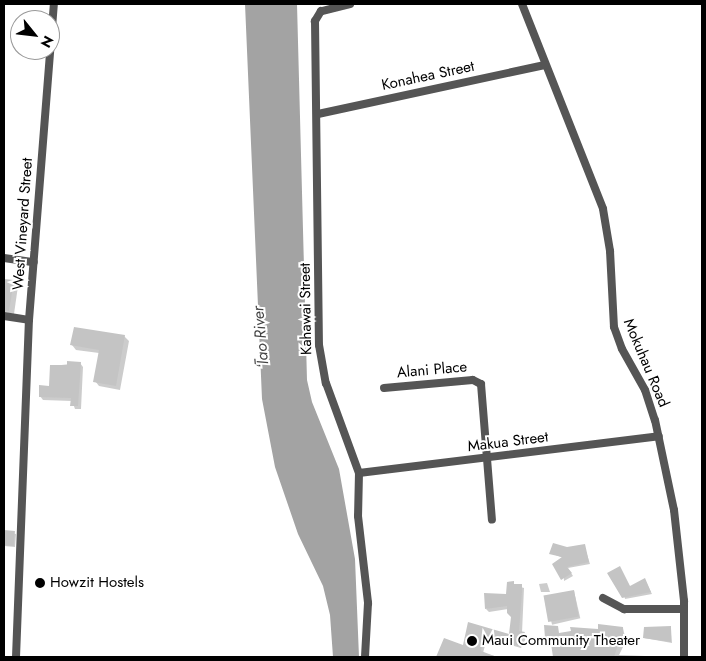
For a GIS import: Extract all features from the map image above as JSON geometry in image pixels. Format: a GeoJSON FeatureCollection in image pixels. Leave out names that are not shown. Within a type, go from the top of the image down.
{"type":"FeatureCollection","features":[{"type":"Feature","properties":{"kind":"street","name":"West Vineyard Street"},"geometry":{"type":"LineString","coordinates":[[16,657],[29,320],[54,4]]}},
{"type":"Feature","properties":{"kind":"street","name":"Kahawai Street"},"geometry":{"type":"LineString","coordinates":[[350,4],[318,14],[315,25],[318,114],[320,360],[359,473],[358,516],[368,603],[365,657]]}},
{"type":"Feature","properties":{"kind":"street","name":"Mokuhau Road"},"geometry":{"type":"LineString","coordinates":[[522,4],[603,209],[610,250],[610,302],[614,326],[622,349],[645,390],[659,436],[674,510],[684,609],[684,657]]}},
{"type":"Feature","properties":{"kind":"street","name":"Konahea Street"},"geometry":{"type":"LineString","coordinates":[[318,114],[545,65]]}},
{"type":"Feature","properties":{"kind":"street"},"geometry":{"type":"LineString","coordinates":[[4,258],[34,262]]}},
{"type":"Feature","properties":{"kind":"street"},"geometry":{"type":"LineString","coordinates":[[4,316],[29,320]]}},
{"type":"Feature","properties":{"kind":"street","name":"Alani Place"},"geometry":{"type":"LineString","coordinates":[[384,388],[475,380],[481,383],[488,459]]}},
{"type":"Feature","properties":{"kind":"street","name":"Makua Street"},"geometry":{"type":"LineString","coordinates":[[359,473],[488,459],[659,436]]}},
{"type":"Feature","properties":{"kind":"street"},"geometry":{"type":"LineString","coordinates":[[488,459],[492,520]]}},
{"type":"Feature","properties":{"kind":"street"},"geometry":{"type":"LineString","coordinates":[[603,598],[624,609],[684,609]]}},
{"type":"Feature","properties":{"kind":"water","name":"ʻĪao River"},"geometry":{"type":"Polygon","coordinates":[[[245,4],[297,4],[307,380],[312,402],[339,469],[355,559],[359,657],[333,657],[330,615],[323,586],[298,534],[275,467],[262,399],[245,4]]]}},
{"type":"Feature","properties":{"kind":"building"},"geometry":{"type":"Polygon","coordinates":[[[4,279],[14,280],[9,311],[4,310],[4,279]]]}},
{"type":"Feature","properties":{"kind":"building"},"geometry":{"type":"Polygon","coordinates":[[[74,327],[125,335],[116,386],[93,382],[99,350],[70,345],[74,327]]]}},
{"type":"Feature","properties":{"kind":"building"},"geometry":{"type":"Polygon","coordinates":[[[67,361],[81,362],[78,406],[70,406],[71,398],[39,397],[39,385],[49,386],[50,365],[67,365],[67,361]]]}},
{"type":"Feature","properties":{"kind":"building"},"geometry":{"type":"Polygon","coordinates":[[[4,530],[15,531],[14,546],[4,545],[4,530]]]}},
{"type":"Feature","properties":{"kind":"building"},"geometry":{"type":"Polygon","coordinates":[[[553,543],[567,547],[585,544],[589,562],[567,567],[572,573],[561,580],[552,564],[562,557],[549,554],[553,543]]]}},
{"type":"Feature","properties":{"kind":"building"},"geometry":{"type":"Polygon","coordinates":[[[620,566],[630,586],[645,578],[651,592],[622,598],[607,573],[620,566]]]}},
{"type":"Feature","properties":{"kind":"building"},"geometry":{"type":"Polygon","coordinates":[[[514,581],[514,584],[522,584],[519,631],[525,632],[518,646],[484,635],[481,651],[497,657],[436,657],[444,638],[463,645],[468,622],[509,634],[511,617],[507,613],[507,606],[485,609],[484,593],[506,594],[507,582],[514,581]]]}},
{"type":"Feature","properties":{"kind":"building"},"geometry":{"type":"Polygon","coordinates":[[[574,590],[579,617],[548,622],[543,595],[574,590]]]}},
{"type":"Feature","properties":{"kind":"building"},"geometry":{"type":"Polygon","coordinates":[[[598,624],[623,627],[623,639],[620,639],[614,657],[553,657],[550,637],[545,638],[544,625],[558,626],[559,633],[571,631],[570,627],[598,629],[598,624]]]}},
{"type":"Feature","properties":{"kind":"building"},"geometry":{"type":"Polygon","coordinates":[[[671,626],[671,642],[643,638],[644,627],[671,626]]]}},
{"type":"Feature","properties":{"kind":"place","name":"Howzit Hostels"},"geometry":{"type":"Point","coordinates":[40,583]}},
{"type":"Feature","properties":{"kind":"place","name":"Maui Community Theater"},"geometry":{"type":"Point","coordinates":[472,641]}}]}
